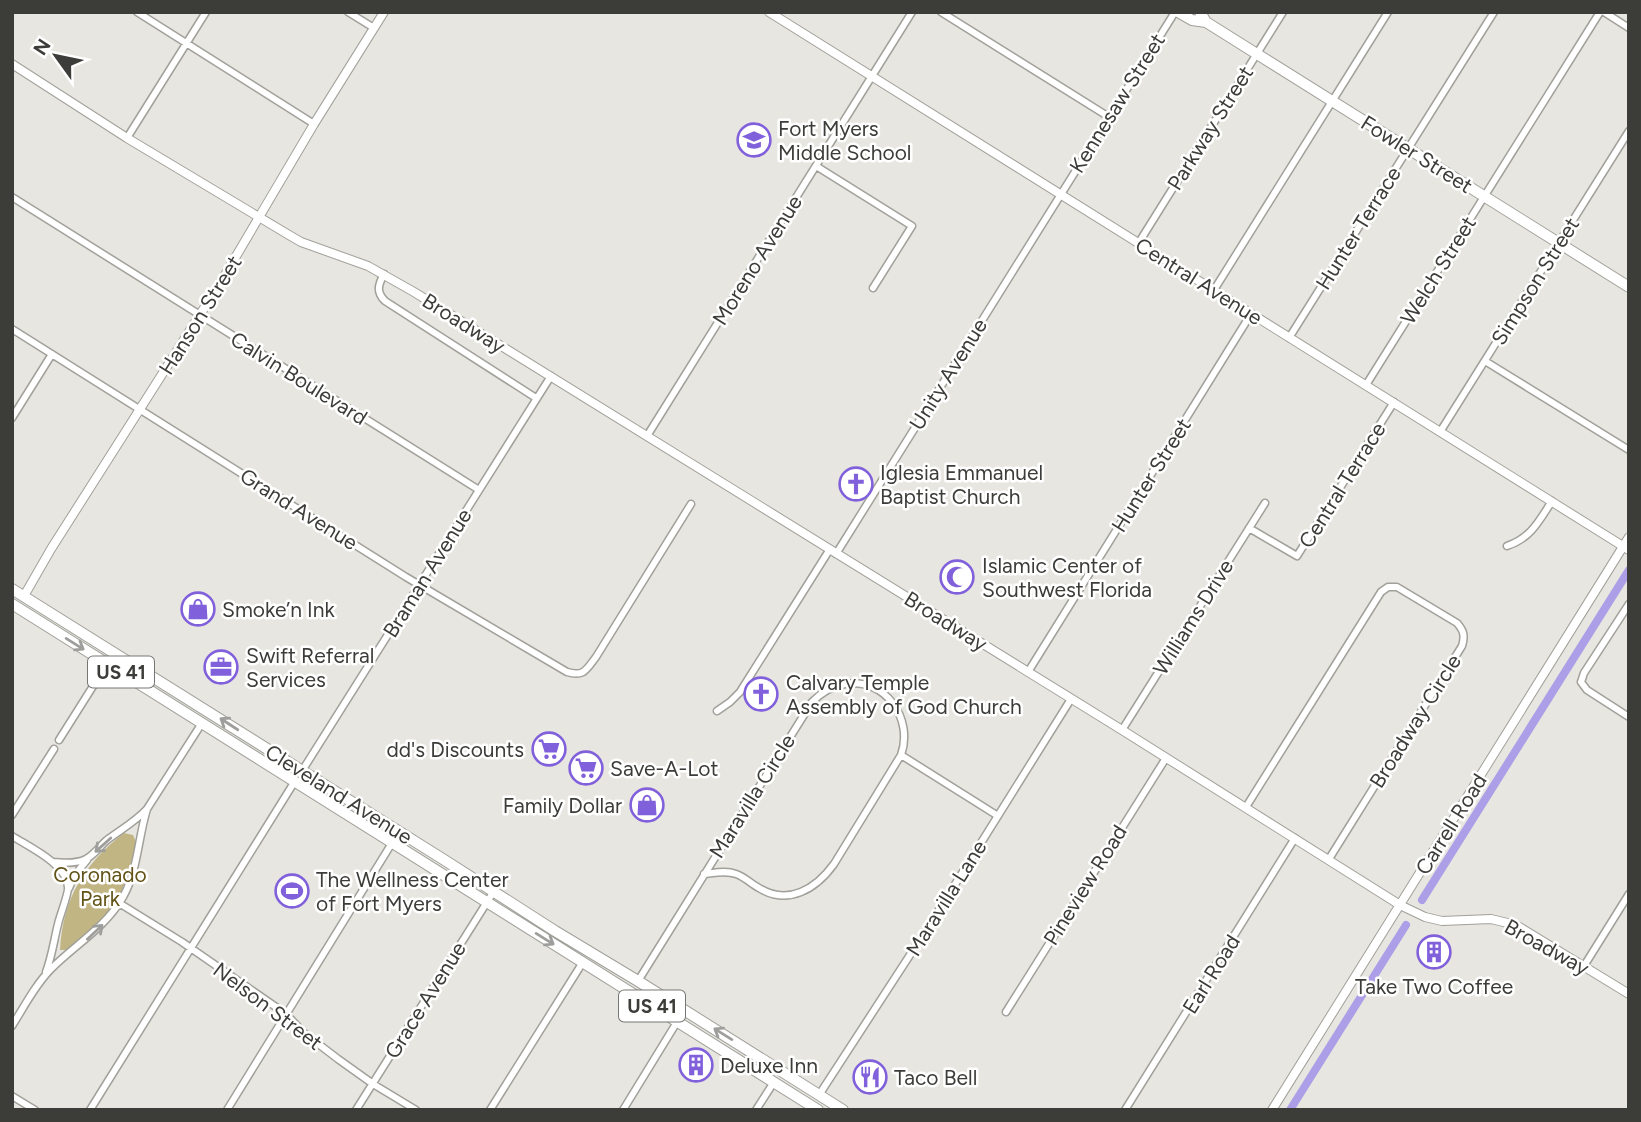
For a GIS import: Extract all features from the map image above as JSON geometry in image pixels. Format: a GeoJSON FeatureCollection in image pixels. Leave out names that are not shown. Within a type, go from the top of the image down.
{"type":"FeatureCollection","features":[{"type":"Feature","properties":{"kind":"main road","name":"Fowler Street"},"geometry":{"type":"LineString","coordinates":[[1177,12],[1192,20],[1203,17],[1256,54],[1629,287]]}},
{"type":"Feature","properties":{"kind":"main road","name":"Cleveland Avenue"},"geometry":{"type":"LineString","coordinates":[[12,589],[843,1110]]}},
{"type":"Feature","properties":{"kind":"main road","name":"Cleveland Avenue"},"geometry":{"type":"LineString","coordinates":[[14,609],[202,723],[818,1110]]}},
{"type":"Feature","properties":{"kind":"main road"},"geometry":{"type":"LineString","coordinates":[[270,766],[302,771]]}},
{"type":"Feature","properties":{"kind":"main road"},"geometry":{"type":"LineString","coordinates":[[295,781],[308,781],[328,787]]}},
{"type":"Feature","properties":{"kind":"main road"},"geometry":{"type":"LineString","coordinates":[[785,1089],[819,1095]]}},
{"type":"Feature","properties":{"kind":"street"},"geometry":{"type":"LineString","coordinates":[[137,12],[314,124]]}},
{"type":"Feature","properties":{"kind":"street"},"geometry":{"type":"LineString","coordinates":[[127,138],[206,12]]}},
{"type":"Feature","properties":{"kind":"street"},"geometry":{"type":"LineString","coordinates":[[348,12],[374,28]]}},
{"type":"Feature","properties":{"kind":"street","name":"Hanson Street"},"geometry":{"type":"LineString","coordinates":[[14,609],[200,315],[384,12]]}},
{"type":"Feature","properties":{"kind":"street","name":"Moreno Avenue"},"geometry":{"type":"LineString","coordinates":[[647,436],[912,12]]}},
{"type":"Feature","properties":{"kind":"street"},"geometry":{"type":"LineString","coordinates":[[941,12],[1109,117]]}},
{"type":"Feature","properties":{"kind":"street","name":"Kennesaw Street"},"geometry":{"type":"LineString","coordinates":[[1060,194],[1177,12]]}},
{"type":"Feature","properties":{"kind":"street","name":"Parkway Street"},"geometry":{"type":"LineString","coordinates":[[1138,244],[1283,12]]}},
{"type":"Feature","properties":{"kind":"street"},"geometry":{"type":"LineString","coordinates":[[1214,290],[1388,12]]}},
{"type":"Feature","properties":{"kind":"street","name":"Hunter Terrace"},"geometry":{"type":"LineString","coordinates":[[1289,338],[1494,12]]}},
{"type":"Feature","properties":{"kind":"street"},"geometry":{"type":"LineString","coordinates":[[1602,12],[1629,28]]}},
{"type":"Feature","properties":{"kind":"street","name":"Welch Street"},"geometry":{"type":"LineString","coordinates":[[1366,386],[1602,12]]}},
{"type":"Feature","properties":{"kind":"street","name":"Central Avenue"},"geometry":{"type":"LineString","coordinates":[[772,13],[1626,548]]}},
{"type":"Feature","properties":{"kind":"street","name":"Broadway"},"geometry":{"type":"LineString","coordinates":[[12,64],[127,138],[301,242],[384,274],[1400,905],[1438,920],[1491,919],[1516,925],[1629,994]]}},
{"type":"Feature","properties":{"kind":"street","name":"Simpson Street"},"geometry":{"type":"LineString","coordinates":[[1440,432],[1629,131]]}},
{"type":"Feature","properties":{"kind":"street"},"geometry":{"type":"LineString","coordinates":[[816,166],[912,226],[873,288]]}},
{"type":"Feature","properties":{"kind":"street","name":"Unity Avenue"},"geometry":{"type":"LineString","coordinates":[[717,711],[740,692],[1060,194]]}},
{"type":"Feature","properties":{"kind":"street","name":"Calvin Boulevard"},"geometry":{"type":"LineString","coordinates":[[12,197],[479,490]]}},
{"type":"Feature","properties":{"kind":"street","name":"Broadway"},"geometry":{"type":"LineString","coordinates":[[384,274],[377,289],[379,296],[385,301],[536,398]]}},
{"type":"Feature","properties":{"kind":"street","name":"Hunter Street"},"geometry":{"type":"LineString","coordinates":[[1028,672],[1251,314]]}},
{"type":"Feature","properties":{"kind":"street","name":"Grand Avenue"},"geometry":{"type":"LineString","coordinates":[[12,329],[419,585],[566,672],[576,675],[584,673],[596,657],[691,504]]}},
{"type":"Feature","properties":{"kind":"street"},"geometry":{"type":"LineString","coordinates":[[12,418],[52,354]]}},
{"type":"Feature","properties":{"kind":"street"},"geometry":{"type":"LineString","coordinates":[[1485,361],[1629,450]]}},
{"type":"Feature","properties":{"kind":"street","name":"Braman Avenue"},"geometry":{"type":"LineString","coordinates":[[302,771],[551,376]]}},
{"type":"Feature","properties":{"kind":"street","name":"Central Terrace"},"geometry":{"type":"LineString","coordinates":[[1249,528],[1297,556],[1394,402]]}},
{"type":"Feature","properties":{"kind":"street"},"geometry":{"type":"LineString","coordinates":[[1507,546],[1521,541],[1529,534],[1552,501]]}},
{"type":"Feature","properties":{"kind":"street","name":"Williams Drive"},"geometry":{"type":"LineString","coordinates":[[1122,730],[1265,503]]}},
{"type":"Feature","properties":{"kind":"street","name":"Carrell Road"},"geometry":{"type":"LineString","coordinates":[[1272,1110],[1626,548],[1629,537]]}},
{"type":"Feature","properties":{"kind":"street","name":"Broadway Circle"},"geometry":{"type":"LineString","coordinates":[[1246,807],[1381,592],[1388,587],[1397,587],[1457,623],[1463,629],[1462,646],[1329,859]]}},
{"type":"Feature","properties":{"kind":"street"},"geometry":{"type":"LineString","coordinates":[[1629,604],[1584,673],[1581,682],[1587,690],[1629,717]]}},
{"type":"Feature","properties":{"kind":"street"},"geometry":{"type":"LineString","coordinates":[[59,740],[107,664]]}},
{"type":"Feature","properties":{"kind":"street","name":"Maravilla Circle"},"geometry":{"type":"LineString","coordinates":[[638,981],[704,874],[806,709],[825,691],[842,684],[860,684],[876,689],[889,698],[903,725],[901,755],[834,864],[817,885],[797,894],[783,895],[767,892],[733,872],[704,874]]}},
{"type":"Feature","properties":{"kind":"street","name":"Maravilla Lane"},"geometry":{"type":"LineString","coordinates":[[819,1095],[1071,699]]}},
{"type":"Feature","properties":{"kind":"street"},"geometry":{"type":"LineString","coordinates":[[44,977],[57,925],[74,876],[104,843],[147,809],[202,723]]}},
{"type":"Feature","properties":{"kind":"street"},"geometry":{"type":"LineString","coordinates":[[12,815],[54,749]]}},
{"type":"Feature","properties":{"kind":"street"},"geometry":{"type":"LineString","coordinates":[[901,755],[998,816]]}},
{"type":"Feature","properties":{"kind":"street","name":"Pineview Road"},"geometry":{"type":"LineString","coordinates":[[1006,1012],[1166,758]]}},
{"type":"Feature","properties":{"kind":"street"},"geometry":{"type":"LineString","coordinates":[[90,1110],[295,781]]}},
{"type":"Feature","properties":{"kind":"street"},"geometry":{"type":"LineString","coordinates":[[12,1026],[44,977],[95,932],[119,903],[131,877],[147,809]]}},
{"type":"Feature","properties":{"kind":"street"},"geometry":{"type":"LineString","coordinates":[[126,827],[140,836]]}},
{"type":"Feature","properties":{"kind":"street"},"geometry":{"type":"LineString","coordinates":[[12,836],[53,862],[63,874],[69,888]]}},
{"type":"Feature","properties":{"kind":"street","name":"Earl Road"},"geometry":{"type":"LineString","coordinates":[[1125,1110],[1295,838]]}},
{"type":"Feature","properties":{"kind":"street"},"geometry":{"type":"LineString","coordinates":[[227,1110],[392,843]]}},
{"type":"Feature","properties":{"kind":"street"},"geometry":{"type":"LineString","coordinates":[[53,862],[80,862],[88,859]]}},
{"type":"Feature","properties":{"kind":"street","name":"Grace Avenue"},"geometry":{"type":"LineString","coordinates":[[356,1110],[494,891]]}},
{"type":"Feature","properties":{"kind":"street"},"geometry":{"type":"LineString","coordinates":[[1584,966],[1629,894]]}},
{"type":"Feature","properties":{"kind":"street","name":"Nelson Street"},"geometry":{"type":"LineString","coordinates":[[119,903],[191,948],[286,1014],[304,1033],[373,1084],[416,1110]]}},
{"type":"Feature","properties":{"kind":"street"},"geometry":{"type":"LineString","coordinates":[[489,1110],[583,962]]}},
{"type":"Feature","properties":{"kind":"street"},"geometry":{"type":"LineString","coordinates":[[623,1110],[677,1022]]}},
{"type":"Feature","properties":{"kind":"street"},"geometry":{"type":"LineString","coordinates":[[756,1110],[774,1082]]}},
{"type":"Feature","properties":{"kind":"street"},"geometry":{"type":"LineString","coordinates":[[12,1096],[35,1110]]}},
{"type":"Feature","properties":{"kind":"green space","name":"Coronado Park"},"geometry":{"type":"Polygon","coordinates":[[[124,833],[133,835],[136,842],[117,900],[95,928],[66,950],[60,950],[66,914],[78,884],[98,857],[124,833]]]}},
{"type":"Feature","properties":{"kind":"waterway"},"geometry":{"type":"LineString","coordinates":[[1422,900],[1629,570]]}},
{"type":"Feature","properties":{"kind":"waterway"},"geometry":{"type":"LineString","coordinates":[[1290,1110],[1406,925]]}},
{"type":"Feature","properties":{"kind":"place","name":"Fort Myers Middle School"},"geometry":{"type":"Point","coordinates":[754,140]}},
{"type":"Feature","properties":{"kind":"place","name":"Iglesia Emmanuel Baptist Church"},"geometry":{"type":"Point","coordinates":[856,484]}},
{"type":"Feature","properties":{"kind":"place","name":"Islamic Center of Southwest Florida"},"geometry":{"type":"Point","coordinates":[957,577]}},
{"type":"Feature","properties":{"kind":"place","name":"Smoke’n Ink"},"geometry":{"type":"Point","coordinates":[198,609]}},
{"type":"Feature","properties":{"kind":"place","name":"Swift Referral Services"},"geometry":{"type":"Point","coordinates":[221,667]}},
{"type":"Feature","properties":{"kind":"place","name":"Calvary Temple Assembly of God Church"},"geometry":{"type":"Point","coordinates":[761,694]}},
{"type":"Feature","properties":{"kind":"place","name":"dd's Discounts"},"geometry":{"type":"Point","coordinates":[549,749]}},
{"type":"Feature","properties":{"kind":"place","name":"Save-A-Lot"},"geometry":{"type":"Point","coordinates":[586,768]}},
{"type":"Feature","properties":{"kind":"place","name":"Family Dollar"},"geometry":{"type":"Point","coordinates":[647,805]}},
{"type":"Feature","properties":{"kind":"place","name":"The Wellness Center of Fort Myers"},"geometry":{"type":"Point","coordinates":[292,891]}},
{"type":"Feature","properties":{"kind":"place","name":"Take Two Coffee"},"geometry":{"type":"Point","coordinates":[1434,952]}},
{"type":"Feature","properties":{"kind":"place","name":"Deluxe Inn"},"geometry":{"type":"Point","coordinates":[696,1065]}},
{"type":"Feature","properties":{"kind":"place","name":"Taco Bell"},"geometry":{"type":"Point","coordinates":[870,1077]}}]}
